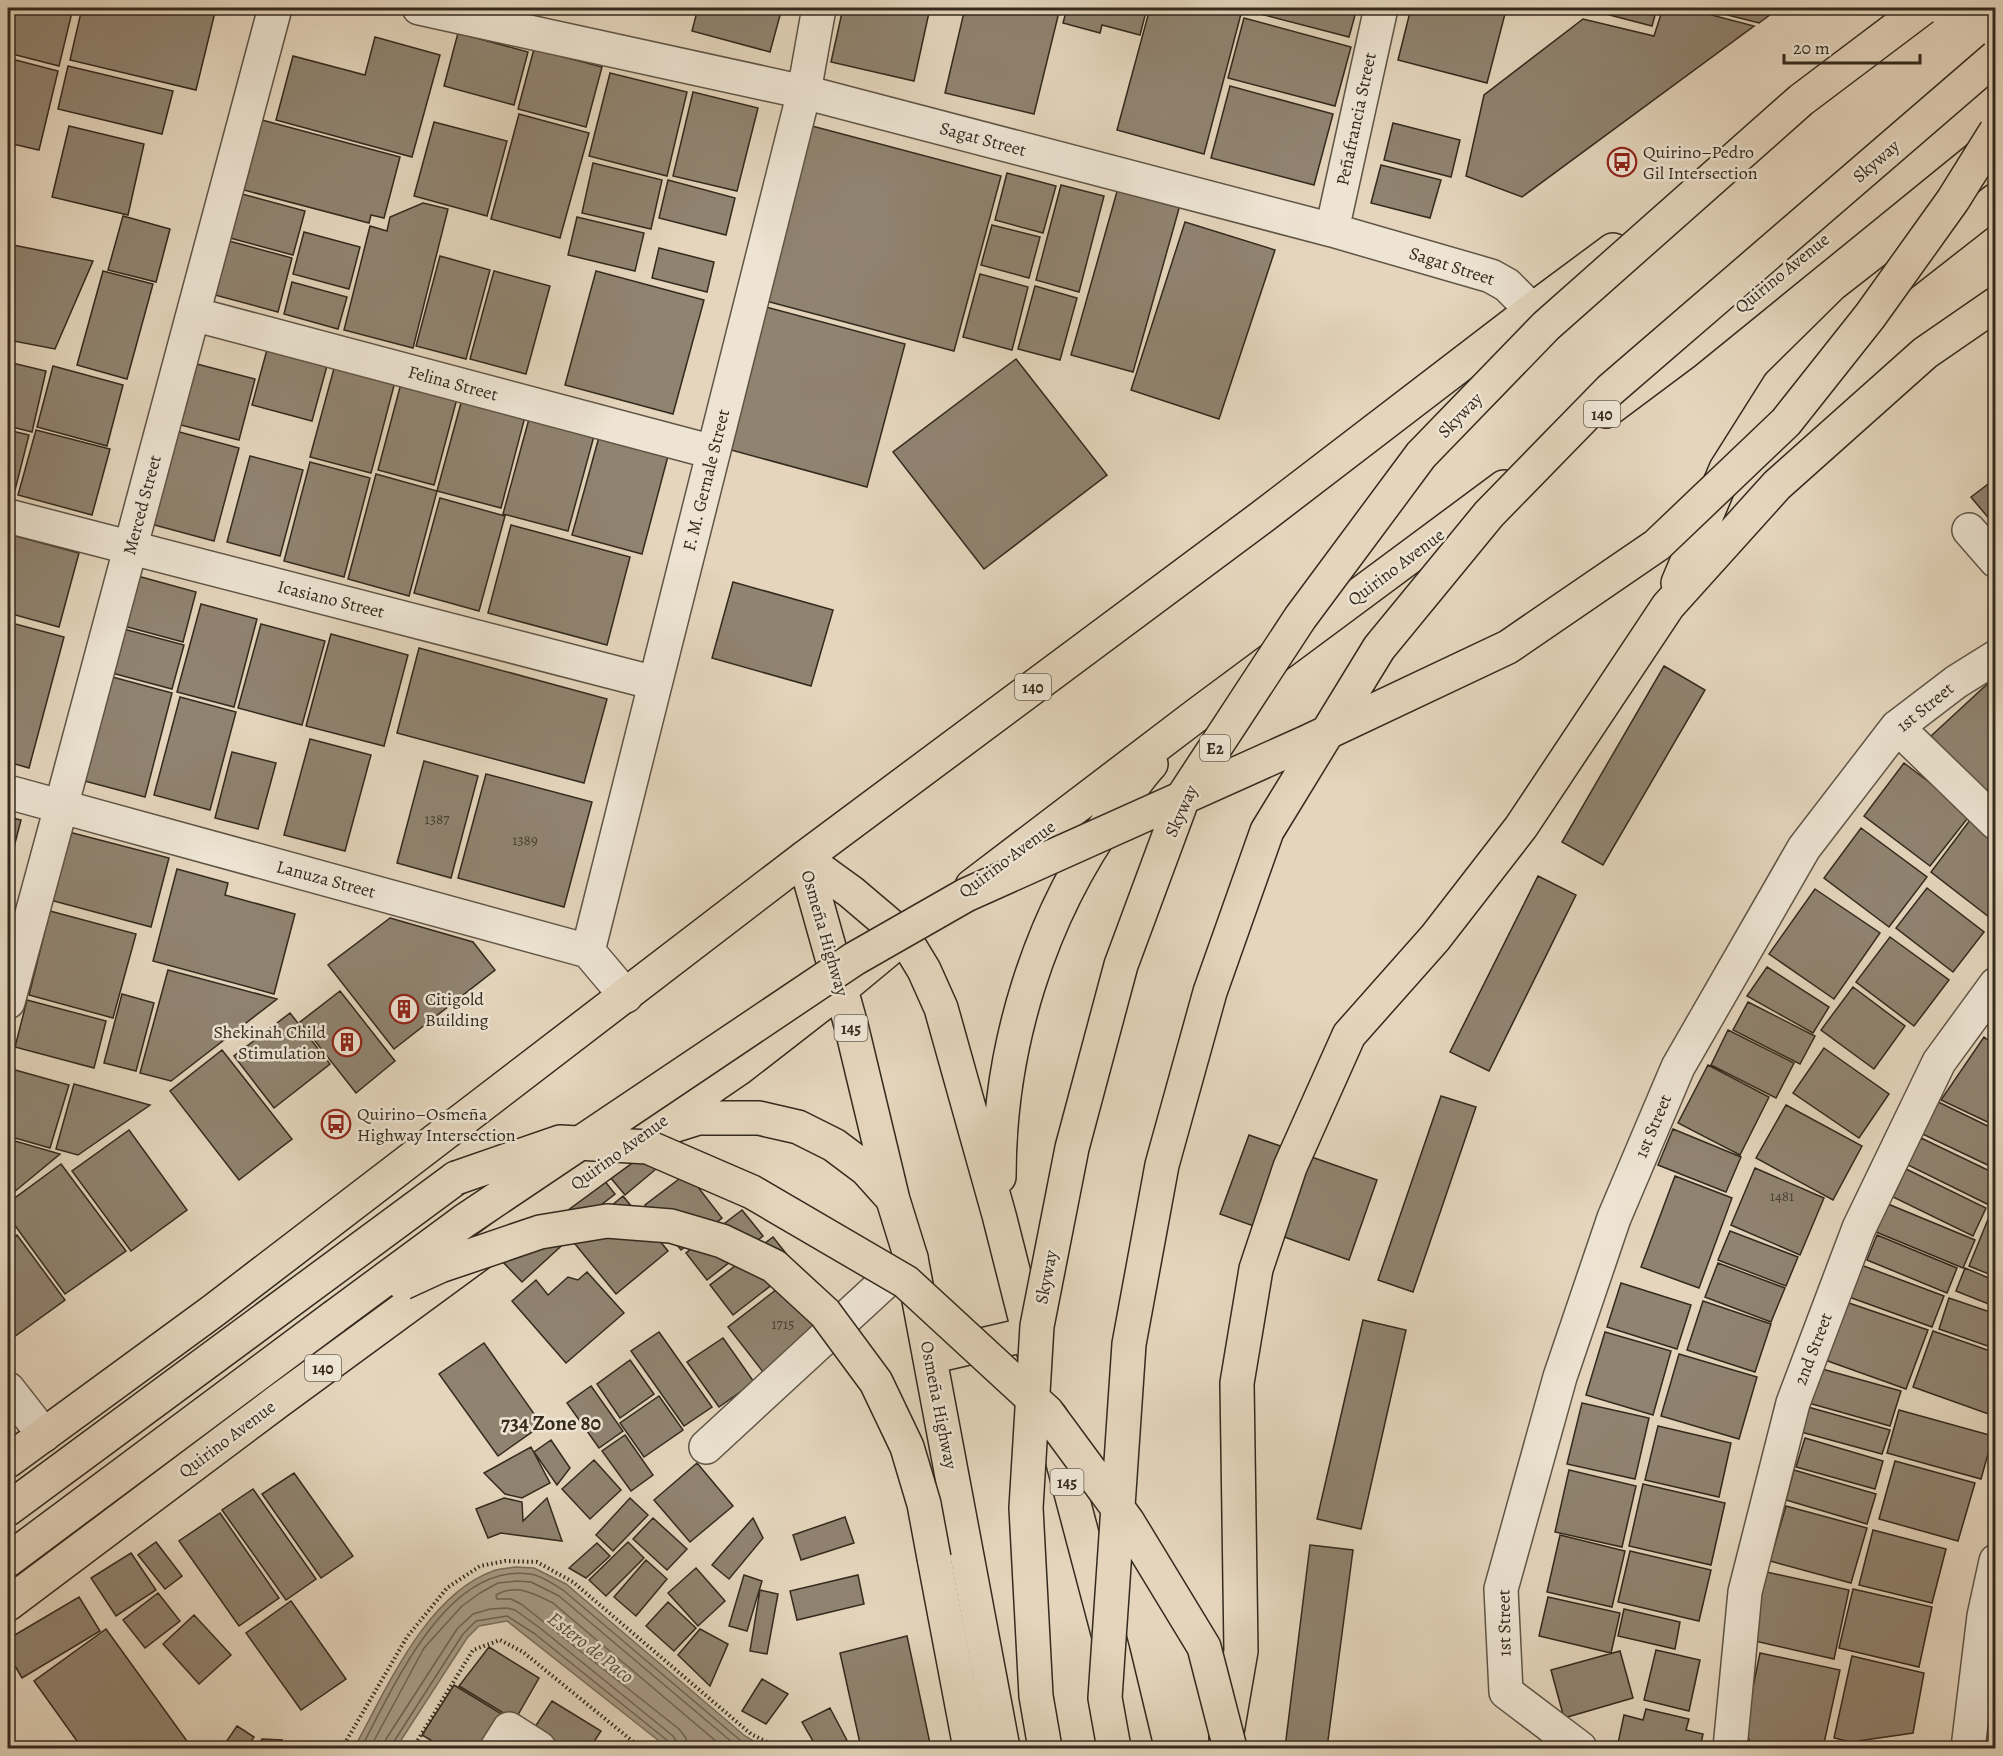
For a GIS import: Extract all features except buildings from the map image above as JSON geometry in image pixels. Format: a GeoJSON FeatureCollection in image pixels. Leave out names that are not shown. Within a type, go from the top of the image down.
{"type":"FeatureCollection","features":[{"type":"Feature","properties":{"kind":"main road","name":"Skyway"},"geometry":{"type":"LineString","coordinates":[[1045,1749],[1036,1696],[1026,1508],[1037,1326],[1072,1148],[1121,965],[1184,795],[1300,618],[1421,455],[1546,326],[1801,100],[1923,8]]}},
{"type":"Feature","properties":{"kind":"main road","name":"140"},"geometry":{"type":"LineString","coordinates":[[8,1461],[213,1311],[804,858],[1262,517],[1532,310],[1943,8]]}},
{"type":"Feature","properties":{"kind":"main road","name":"Skyway"},"geometry":{"type":"LineString","coordinates":[[1114,1749],[1105,1698],[1129,1344],[1162,1165],[1210,992],[1267,831],[1379,648],[1489,514],[1610,390],[1995,57]]}},
{"type":"Feature","properties":{"kind":"main road","name":"Quirino Avenue"},"geometry":{"type":"LineString","coordinates":[[8,1604],[277,1402],[640,1136],[738,1068],[841,990],[904,937],[1198,714],[1685,352],[1995,99]]}},
{"type":"Feature","properties":{"kind":"main road"},"geometry":{"type":"LineString","coordinates":[[8,1560],[464,1221],[854,959],[966,895],[1307,742],[1508,647],[1657,545],[1786,422],[1870,316],[1953,200],[1995,131]]}},
{"type":"Feature","properties":{"kind":"main road"},"geometry":{"type":"LineString","coordinates":[[1668,606],[1726,469],[1779,385],[1854,311],[1995,200]]}},
{"type":"Feature","properties":{"kind":"main road"},"geometry":{"type":"LineString","coordinates":[[1225,1749],[1241,1651],[1237,1383],[1256,1269],[1290,1167],[1349,1035],[1436,938],[1521,827],[1668,606],[1777,484],[1925,353],[1995,304]]}},
{"type":"Feature","properties":{"kind":"main road"},"geometry":{"type":"LineString","coordinates":[[999,1215],[999,1138],[1008,1061],[1028,986],[1056,913],[1094,841],[1142,774],[1198,714]]}},
{"type":"Feature","properties":{"kind":"main road","name":"Osmeña Highway"},"geometry":{"type":"LineString","coordinates":[[804,858],[851,892],[904,937],[924,970],[942,1008],[999,1215],[1136,1749]]}},
{"type":"Feature","properties":{"kind":"main road","name":"Osmeña Highway"},"geometry":{"type":"LineString","coordinates":[[804,858],[841,990],[893,1200],[911,1258],[1003,1749]]}},
{"type":"Feature","properties":{"kind":"main road"},"geometry":{"type":"LineString","coordinates":[[640,1136],[698,1118],[759,1118],[798,1127],[834,1145],[866,1169],[893,1200]]}},
{"type":"Feature","properties":{"kind":"main road"},"geometry":{"type":"LineString","coordinates":[[8,1509],[456,1178],[560,1142],[648,1147],[752,1192],[906,1282],[1047,1412],[1128,1522],[1204,1647],[1230,1749]]}},
{"type":"Feature","properties":{"kind":"main road"},"geometry":{"type":"LineString","coordinates":[[334,1317],[440,1266],[540,1232],[607,1221],[671,1226],[722,1241],[774,1266],[825,1313],[876,1382],[907,1447],[924,1504],[970,1749]]}},
{"type":"Feature","properties":{"kind":"main road"},"geometry":{"type":"LineString","coordinates":[[930,1356],[1029,1334]]}},
{"type":"Feature","properties":{"kind":"street","name":"Merced Street"},"geometry":{"type":"LineString","coordinates":[[8,1002],[275,8]]}},
{"type":"Feature","properties":{"kind":"street","name":"Sagat Street"},"geometry":{"type":"LineString","coordinates":[[418,8],[804,92],[1332,230],[1491,276],[1507,285],[1532,310]]}},
{"type":"Feature","properties":{"kind":"street","name":"F. M. Gernale Street"},"geometry":{"type":"LineString","coordinates":[[588,951],[804,92],[819,8]]}},
{"type":"Feature","properties":{"kind":"street","name":"Peñafrancia Street"},"geometry":{"type":"LineString","coordinates":[[1332,230],[1381,8]]}},
{"type":"Feature","properties":{"kind":"street","name":"Felina Street"},"geometry":{"type":"LineString","coordinates":[[193,314],[713,452]]}},
{"type":"Feature","properties":{"kind":"street","name":"Icasiano Street"},"geometry":{"type":"LineString","coordinates":[[8,516],[655,683]]}},
{"type":"Feature","properties":{"kind":"street"},"geometry":{"type":"LineString","coordinates":[[1969,530],[1995,561]]}},
{"type":"Feature","properties":{"kind":"street","name":"1st Street"},"geometry":{"type":"LineString","coordinates":[[1580,1749],[1506,1692],[1501,1589],[1560,1377],[1614,1218],[1678,1066],[1804,848],[1898,727],[1956,682],[1995,657]]}},
{"type":"Feature","properties":{"kind":"street"},"geometry":{"type":"LineString","coordinates":[[1898,727],[1995,823]]}},
{"type":"Feature","properties":{"kind":"street","name":"Lanuza Street"},"geometry":{"type":"LineString","coordinates":[[8,792],[588,951]]}},
{"type":"Feature","properties":{"kind":"street"},"geometry":{"type":"LineString","coordinates":[[588,951],[626,996]]}},
{"type":"Feature","properties":{"kind":"street","name":"2nd Street"},"geometry":{"type":"LineString","coordinates":[[1731,1749],[1744,1592],[1793,1403],[1859,1228],[1934,1072],[1995,984]]}},
{"type":"Feature","properties":{"kind":"street"},"geometry":{"type":"LineString","coordinates":[[706,1447],[911,1258]]}},
{"type":"Feature","properties":{"kind":"street"},"geometry":{"type":"LineString","coordinates":[[8,1389],[44,1435]]}},
{"type":"Feature","properties":{"kind":"street"},"geometry":{"type":"LineString","coordinates":[[1968,1749],[1984,1616],[1995,1561]]}},
{"type":"Feature","properties":{"kind":"street"},"geometry":{"type":"LineString","coordinates":[[497,1749],[509,1729],[539,1749]]}},
{"type":"Feature","properties":{"kind":"path"},"geometry":{"type":"LineString","coordinates":[[342,1749],[407,1637],[447,1588],[480,1566],[504,1561],[537,1562],[573,1582],[751,1734],[779,1749]]}},
{"type":"Feature","properties":{"kind":"water","name":"Estero de Paco"},"geometry":{"type":"Polygon","coordinates":[[[516,1567],[534,1568],[566,1584],[745,1736],[765,1748],[668,1748],[507,1621],[479,1626],[467,1638],[396,1748],[354,1748],[410,1647],[428,1622],[447,1601],[469,1583],[496,1570],[516,1567]]]}},
{"type":"Feature","properties":{"kind":"place","name":"Quirino–Pedro Gil Intersection"},"geometry":{"type":"Point","coordinates":[1622,162]}},
{"type":"Feature","properties":{"kind":"place","name":"Citigold Building"},"geometry":{"type":"Point","coordinates":[404,1009]}},
{"type":"Feature","properties":{"kind":"place","name":"Shekinah Child Stimulation"},"geometry":{"type":"Point","coordinates":[347,1042]}},
{"type":"Feature","properties":{"kind":"place","name":"Quirino–Osmeña Highway Intersection"},"geometry":{"type":"Point","coordinates":[336,1124]}},
{"type":"Feature","properties":{"kind":"district","name":"734 Zone 80"},"geometry":{"type":"Point","coordinates":[551,1423]}}]}
